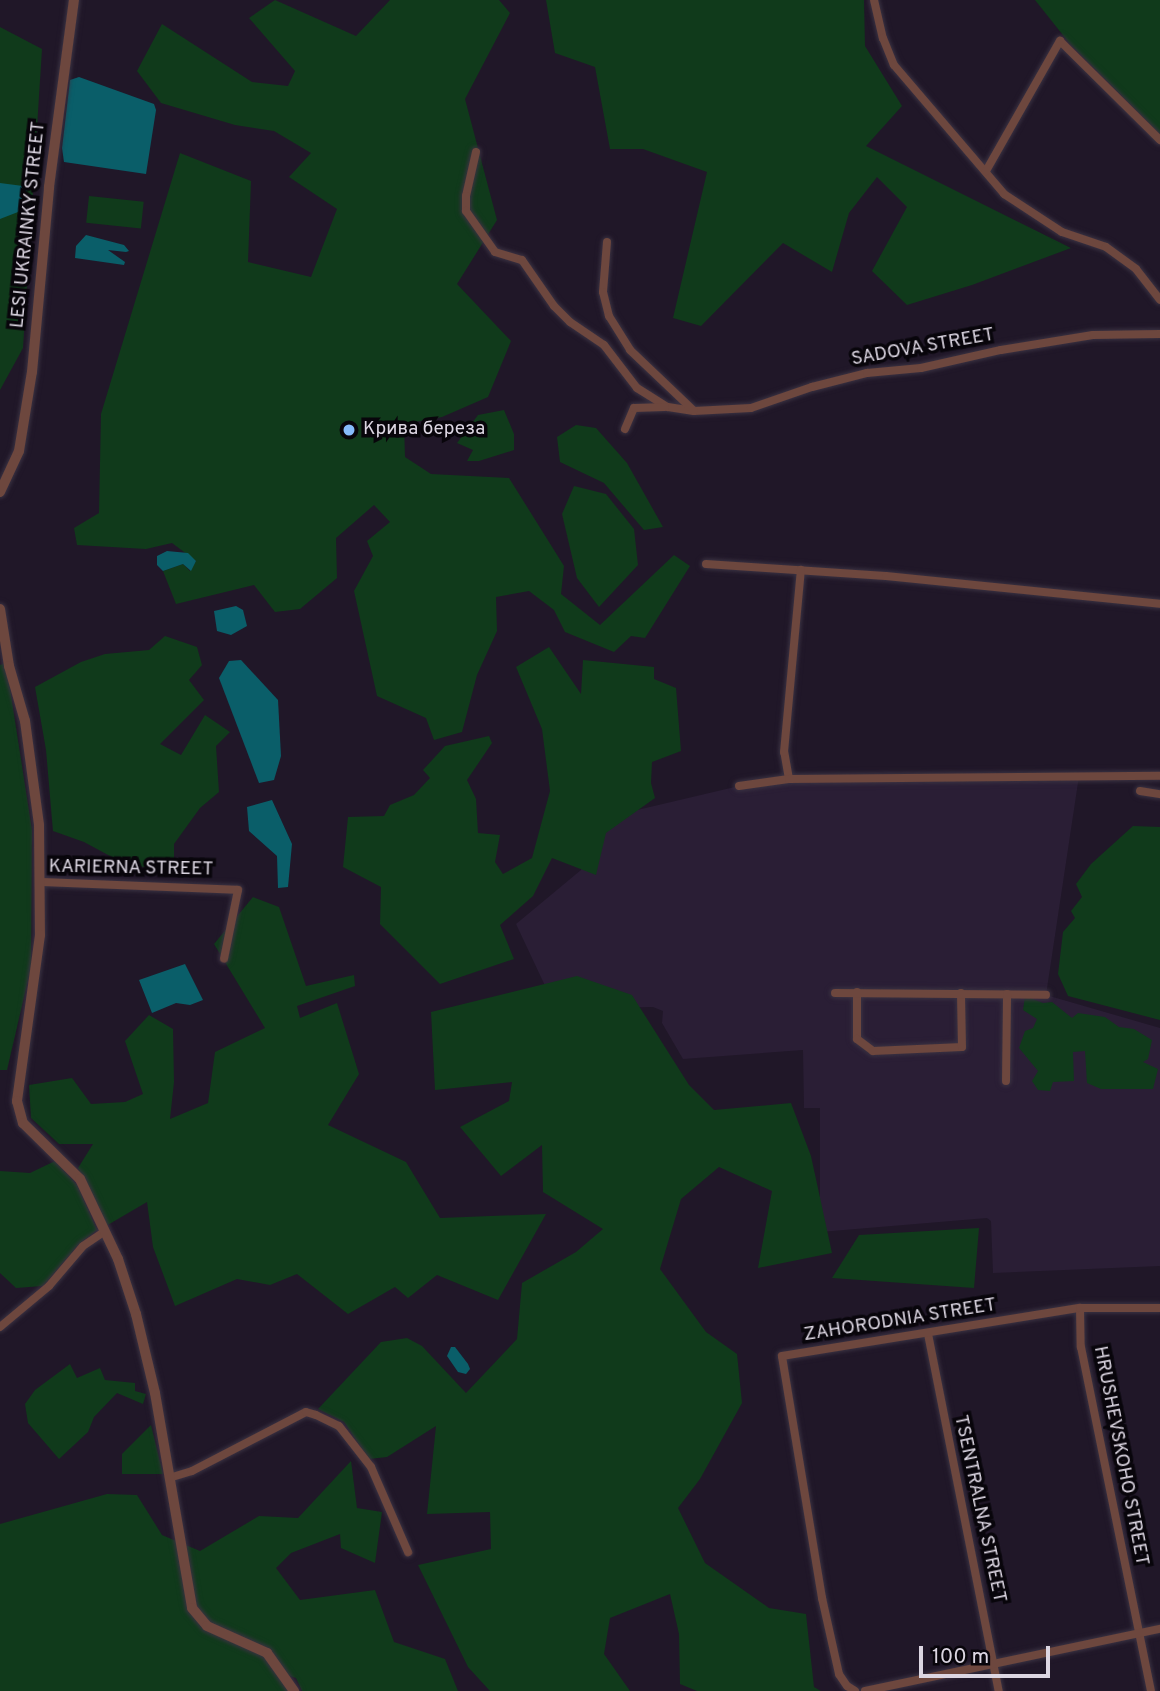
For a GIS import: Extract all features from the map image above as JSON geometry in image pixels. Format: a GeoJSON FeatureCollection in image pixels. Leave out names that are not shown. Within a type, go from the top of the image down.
{"type":"FeatureCollection","features":[{"type":"Feature","properties":{"kind":"street","name":"LESI UKRAINKY STREET"},"geometry":{"type":"LineString","coordinates":[[0,492],[19,451],[32,372],[49,187],[74,0]]}},
{"type":"Feature","properties":{"kind":"street"},"geometry":{"type":"LineString","coordinates":[[874,0],[883,38],[894,65],[1004,194],[1062,232],[1106,247],[1136,270],[1160,300]]}},
{"type":"Feature","properties":{"kind":"street"},"geometry":{"type":"LineString","coordinates":[[986,171],[1060,41],[1160,140]]}},
{"type":"Feature","properties":{"kind":"street"},"geometry":{"type":"LineString","coordinates":[[476,152],[466,211],[495,252],[522,260],[554,306],[570,322],[604,345],[638,388],[668,407]]}},
{"type":"Feature","properties":{"kind":"street"},"geometry":{"type":"LineString","coordinates":[[607,242],[603,292],[608,316],[630,350],[694,411]]}},
{"type":"Feature","properties":{"kind":"street","name":"SADOVA STREET"},"geometry":{"type":"LineString","coordinates":[[668,407],[694,411],[751,408],[812,387],[867,373],[921,368],[1001,350],[1093,335],[1159,332]]}},
{"type":"Feature","properties":{"kind":"street"},"geometry":{"type":"LineString","coordinates":[[625,429],[634,408],[668,407]]}},
{"type":"Feature","properties":{"kind":"street"},"geometry":{"type":"LineString","coordinates":[[706,564],[886,576],[1160,604]]}},
{"type":"Feature","properties":{"kind":"street"},"geometry":{"type":"LineString","coordinates":[[789,779],[784,752],[802,570]]}},
{"type":"Feature","properties":{"kind":"street"},"geometry":{"type":"LineString","coordinates":[[0,610],[7,656],[25,721],[39,825],[40,882]]}},
{"type":"Feature","properties":{"kind":"street"},"geometry":{"type":"LineString","coordinates":[[739,786],[789,779],[1160,776]]}},
{"type":"Feature","properties":{"kind":"street"},"geometry":{"type":"LineString","coordinates":[[1140,791],[1160,794]]}},
{"type":"Feature","properties":{"kind":"street","name":"KARIERNA STREET"},"geometry":{"type":"LineString","coordinates":[[224,959],[237,890],[40,882],[40,935],[17,1101],[23,1123],[80,1179],[118,1259],[136,1314],[155,1392],[192,1608],[207,1626],[267,1653],[294,1691]]}},
{"type":"Feature","properties":{"kind":"street"},"geometry":{"type":"LineString","coordinates":[[857,992],[858,1039],[873,1051],[962,1047],[961,993]]}},
{"type":"Feature","properties":{"kind":"street"},"geometry":{"type":"LineString","coordinates":[[835,993],[1046,995]]}},
{"type":"Feature","properties":{"kind":"street"},"geometry":{"type":"LineString","coordinates":[[1006,1081],[1007,994]]}},
{"type":"Feature","properties":{"kind":"street"},"geometry":{"type":"LineString","coordinates":[[0,1327],[49,1286],[83,1246],[104,1232]]}},
{"type":"Feature","properties":{"kind":"street","name":"ZAHORODNIA STREET"},"geometry":{"type":"LineString","coordinates":[[855,1691],[846,1686],[839,1674],[822,1598],[782,1356],[1080,1308],[1160,1308]]}},
{"type":"Feature","properties":{"kind":"street","name":"HRUSHEVSKOHO STREET"},"geometry":{"type":"LineString","coordinates":[[1080,1308],[1081,1347],[1151,1691]]}},
{"type":"Feature","properties":{"kind":"street","name":"TSENTRALNA STREET"},"geometry":{"type":"LineString","coordinates":[[928,1334],[999,1691]]}},
{"type":"Feature","properties":{"kind":"street"},"geometry":{"type":"LineString","coordinates":[[169,1478],[192,1471],[306,1412],[316,1415],[338,1426],[371,1467],[408,1552]]}},
{"type":"Feature","properties":{"kind":"street"},"geometry":{"type":"LineString","coordinates":[[864,1691],[1160,1629]]}},
{"type":"Feature","properties":{"kind":"shaded area"},"geometry":{"type":"Polygon","coordinates":[[[1079,776],[1046,995],[1160,1028],[1160,1266],[993,1273],[991,1221],[987,1218],[820,1232],[820,1108],[804,1108],[803,1050],[683,1059],[662,1023],[663,1011],[653,1007],[556,1009],[516,924],[581,870],[599,819],[739,786],[789,779],[1079,776]]]}},
{"type":"Feature","properties":{"kind":"green space"},"geometry":{"type":"Polygon","coordinates":[[[275,0],[356,36],[390,0],[499,0],[510,13],[465,99],[497,220],[457,284],[511,341],[488,397],[442,417],[404,424],[405,457],[431,474],[509,478],[564,566],[561,594],[600,625],[674,555],[690,566],[645,638],[631,636],[614,652],[565,632],[554,610],[529,591],[496,597],[497,631],[477,675],[462,732],[434,740],[426,718],[377,696],[354,591],[373,556],[367,541],[390,522],[374,505],[336,538],[337,578],[300,609],[275,612],[254,585],[176,604],[163,571],[183,564],[190,571],[196,561],[172,543],[146,549],[77,545],[74,528],[99,513],[101,414],[180,153],[251,181],[248,262],[311,277],[337,209],[289,177],[311,153],[274,131],[235,125],[161,103],[137,71],[162,24],[252,82],[288,86],[295,71],[249,18],[275,0]]]}},
{"type":"Feature","properties":{"kind":"green space"},"geometry":{"type":"Polygon","coordinates":[[[546,0],[864,0],[865,46],[902,106],[866,146],[1071,248],[972,285],[907,305],[872,271],[907,207],[877,177],[849,213],[832,272],[783,243],[701,326],[673,318],[707,172],[643,149],[610,149],[595,67],[555,53],[546,0]]]}},
{"type":"Feature","properties":{"kind":"green space"},"geometry":{"type":"Polygon","coordinates":[[[1035,0],[1160,0],[1160,134],[1070,44],[1035,0]]]}},
{"type":"Feature","properties":{"kind":"green space"},"geometry":{"type":"Polygon","coordinates":[[[0,27],[42,49],[23,348],[0,390],[0,27]]]}},
{"type":"Feature","properties":{"kind":"green space"},"geometry":{"type":"Polygon","coordinates":[[[89,196],[144,202],[141,229],[86,223],[89,196]]]}},
{"type":"Feature","properties":{"kind":"green space"},"geometry":{"type":"Polygon","coordinates":[[[504,410],[514,434],[514,450],[479,461],[467,461],[473,450],[457,443],[478,415],[504,410]]]}},
{"type":"Feature","properties":{"kind":"green space"},"geometry":{"type":"Polygon","coordinates":[[[576,425],[596,428],[627,463],[663,527],[644,530],[604,483],[560,462],[557,437],[576,425]]]}},
{"type":"Feature","properties":{"kind":"green space"},"geometry":{"type":"Polygon","coordinates":[[[574,486],[606,494],[634,529],[638,565],[599,607],[577,578],[562,514],[574,486]]]}},
{"type":"Feature","properties":{"kind":"green space"},"geometry":{"type":"Polygon","coordinates":[[[165,636],[197,647],[202,665],[189,680],[204,700],[160,744],[181,755],[205,715],[230,732],[216,746],[219,792],[200,808],[174,844],[174,858],[155,869],[123,863],[84,842],[53,831],[46,750],[35,687],[81,662],[105,654],[149,650],[165,636]]]}},
{"type":"Feature","properties":{"kind":"green space"},"geometry":{"type":"Polygon","coordinates":[[[549,647],[581,694],[583,660],[654,667],[654,679],[676,688],[681,751],[652,762],[651,783],[655,798],[606,833],[596,875],[552,858],[533,896],[500,925],[514,959],[440,984],[380,924],[381,887],[343,867],[348,817],[384,816],[390,805],[414,795],[430,778],[423,770],[445,746],[489,736],[492,743],[467,780],[476,799],[478,833],[500,835],[495,862],[503,874],[532,858],[550,791],[542,729],[516,667],[549,647]]]}},
{"type":"Feature","properties":{"kind":"green space"},"geometry":{"type":"Polygon","coordinates":[[[6,663],[32,830],[31,967],[7,1070],[0,1070],[0,665],[6,663]]]}},
{"type":"Feature","properties":{"kind":"green space"},"geometry":{"type":"Polygon","coordinates":[[[1133,826],[1160,827],[1160,1020],[1068,996],[1058,974],[1063,932],[1075,918],[1071,911],[1082,897],[1076,884],[1091,864],[1133,826]]]}},
{"type":"Feature","properties":{"kind":"green space"},"geometry":{"type":"Polygon","coordinates":[[[253,897],[279,907],[306,986],[354,975],[355,986],[297,1006],[300,1018],[337,1003],[359,1074],[328,1125],[406,1162],[440,1218],[546,1214],[498,1300],[437,1275],[408,1298],[395,1287],[348,1314],[297,1274],[270,1285],[237,1279],[175,1306],[153,1247],[147,1202],[106,1226],[78,1168],[93,1144],[59,1144],[31,1118],[29,1085],[72,1078],[91,1104],[125,1102],[143,1094],[125,1041],[149,1015],[173,1029],[174,1082],[170,1119],[208,1103],[215,1052],[265,1028],[214,944],[253,897]]]}},
{"type":"Feature","properties":{"kind":"green space"},"geometry":{"type":"Polygon","coordinates":[[[577,976],[632,995],[689,1085],[714,1110],[791,1103],[811,1156],[832,1253],[758,1268],[772,1191],[719,1167],[681,1199],[660,1269],[706,1332],[737,1354],[742,1403],[700,1479],[678,1508],[705,1563],[769,1608],[806,1614],[814,1687],[821,1691],[697,1691],[680,1684],[679,1634],[670,1594],[610,1618],[604,1654],[630,1691],[490,1691],[468,1667],[418,1565],[491,1549],[490,1512],[427,1514],[436,1426],[387,1457],[369,1459],[344,1422],[318,1409],[381,1342],[407,1338],[422,1346],[466,1393],[517,1339],[522,1283],[576,1252],[603,1229],[543,1192],[542,1145],[501,1176],[460,1127],[509,1101],[512,1082],[435,1090],[431,1012],[577,976]]]}},
{"type":"Feature","properties":{"kind":"green space"},"geometry":{"type":"Polygon","coordinates":[[[1025,996],[1043,1003],[1052,1002],[1072,1018],[1078,1013],[1105,1017],[1119,1027],[1134,1029],[1152,1040],[1148,1059],[1143,1062],[1158,1069],[1153,1089],[1101,1089],[1087,1083],[1085,1051],[1073,1052],[1074,1081],[1053,1082],[1050,1091],[1038,1090],[1032,1081],[1038,1071],[1019,1048],[1025,1031],[1033,1028],[1037,1019],[1023,1010],[1025,996]]]}},
{"type":"Feature","properties":{"kind":"green space"},"geometry":{"type":"Polygon","coordinates":[[[55,1161],[77,1185],[97,1230],[79,1244],[43,1286],[16,1288],[0,1273],[0,1171],[30,1173],[55,1161]]]}},
{"type":"Feature","properties":{"kind":"green space"},"geometry":{"type":"Polygon","coordinates":[[[979,1228],[974,1288],[832,1278],[859,1235],[979,1228]]]}},
{"type":"Feature","properties":{"kind":"green space"},"geometry":{"type":"Polygon","coordinates":[[[70,1364],[77,1378],[100,1368],[105,1380],[135,1383],[135,1391],[146,1394],[143,1404],[117,1393],[94,1417],[88,1432],[59,1459],[28,1423],[25,1404],[35,1390],[70,1364]]]}},
{"type":"Feature","properties":{"kind":"green space"},"geometry":{"type":"Polygon","coordinates":[[[151,1425],[163,1474],[122,1474],[122,1454],[151,1425]]]}},
{"type":"Feature","properties":{"kind":"green space"},"geometry":{"type":"Polygon","coordinates":[[[351,1461],[357,1508],[382,1512],[375,1563],[341,1548],[340,1534],[291,1553],[276,1568],[300,1600],[375,1590],[394,1642],[445,1659],[458,1691],[302,1691],[296,1678],[280,1673],[288,1691],[0,1691],[0,1524],[107,1494],[137,1495],[162,1535],[200,1551],[259,1516],[298,1518],[351,1461]]]}},
{"type":"Feature","properties":{"kind":"water"},"geometry":{"type":"Polygon","coordinates":[[[79,77],[154,104],[156,110],[146,174],[64,162],[62,148],[70,80],[79,77]]]}},
{"type":"Feature","properties":{"kind":"water"},"geometry":{"type":"Polygon","coordinates":[[[0,183],[23,186],[27,190],[18,212],[0,219],[0,183]]]}},
{"type":"Feature","properties":{"kind":"water"},"geometry":{"type":"Polygon","coordinates":[[[86,235],[124,245],[129,251],[108,250],[125,262],[124,265],[75,258],[76,246],[86,235]]]}},
{"type":"Feature","properties":{"kind":"water"},"geometry":{"type":"Polygon","coordinates":[[[167,551],[188,553],[196,561],[191,571],[183,564],[163,571],[157,565],[157,556],[167,551]]]}},
{"type":"Feature","properties":{"kind":"water"},"geometry":{"type":"Polygon","coordinates":[[[236,606],[243,610],[247,626],[231,635],[217,631],[214,611],[236,606]]]}},
{"type":"Feature","properties":{"kind":"water"},"geometry":{"type":"Polygon","coordinates":[[[241,660],[278,700],[281,756],[274,780],[259,783],[219,678],[229,661],[241,660]]]}},
{"type":"Feature","properties":{"kind":"water"},"geometry":{"type":"Polygon","coordinates":[[[272,800],[292,844],[288,887],[278,888],[277,856],[249,831],[247,807],[272,800]]]}},
{"type":"Feature","properties":{"kind":"water"},"geometry":{"type":"Polygon","coordinates":[[[185,964],[203,1000],[190,1005],[176,1003],[152,1013],[139,980],[185,964]]]}},
{"type":"Feature","properties":{"kind":"water"},"geometry":{"type":"Polygon","coordinates":[[[451,1347],[455,1347],[468,1364],[470,1369],[466,1374],[458,1372],[447,1356],[451,1347]]]}},
{"type":"Feature","properties":{"kind":"place","name":"Крива береза"},"geometry":{"type":"Point","coordinates":[349,430]}}]}
